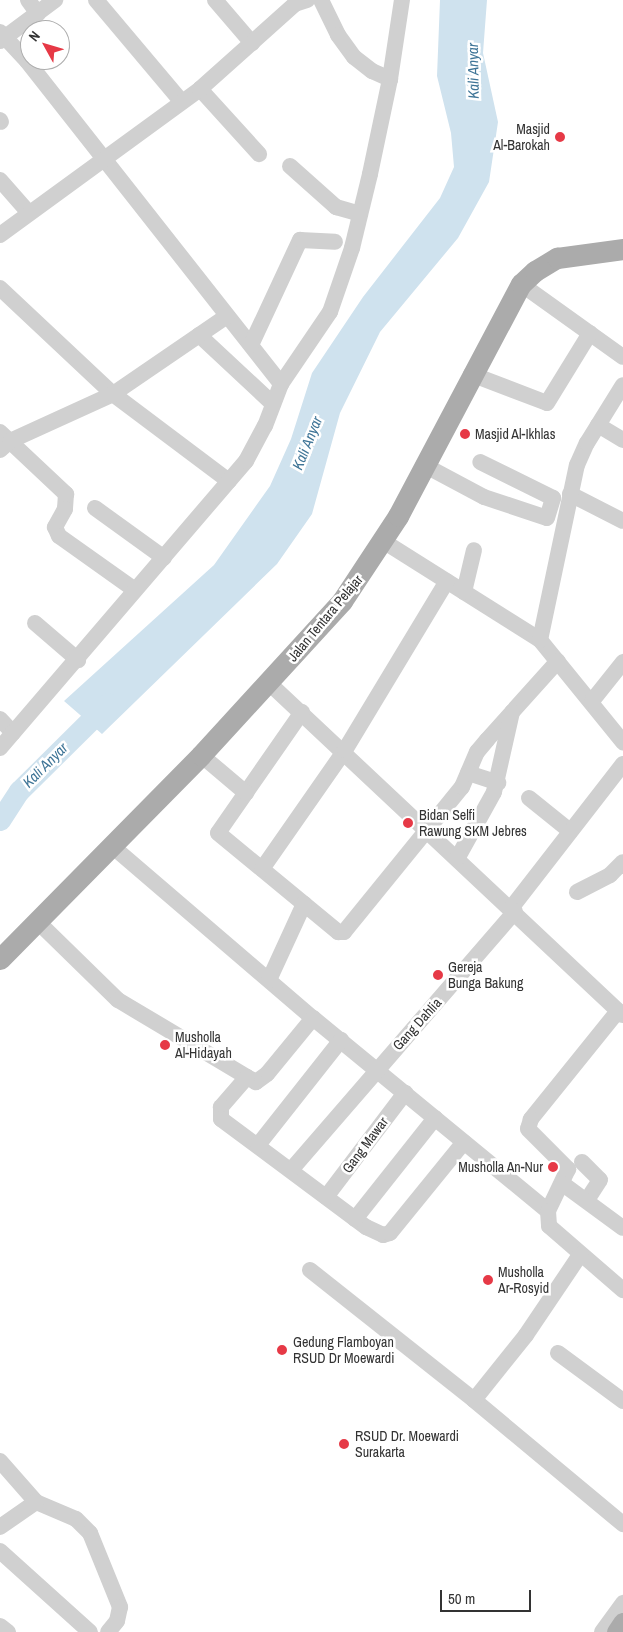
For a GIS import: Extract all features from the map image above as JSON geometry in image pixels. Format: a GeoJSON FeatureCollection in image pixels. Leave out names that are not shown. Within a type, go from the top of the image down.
{"type":"FeatureCollection","features":[{"type":"Feature","properties":{"kind":"main road","name":"Jalan Tentara Pelajar"},"geometry":{"type":"LineString","coordinates":[[0,959],[201,755],[342,601],[383,541],[521,284],[535,271],[558,258],[623,249]]}},
{"type":"Feature","properties":{"kind":"main road"},"geometry":{"type":"LineString","coordinates":[[617,1632],[623,1623]]}},
{"type":"Feature","properties":{"kind":"street"},"geometry":{"type":"LineString","coordinates":[[28,0],[38,14]]}},
{"type":"Feature","properties":{"kind":"street"},"geometry":{"type":"LineString","coordinates":[[55,0],[38,14],[2,37],[103,158],[226,316],[282,384]]}},
{"type":"Feature","properties":{"kind":"street"},"geometry":{"type":"LineString","coordinates":[[96,0],[182,102]]}},
{"type":"Feature","properties":{"kind":"street"},"geometry":{"type":"LineString","coordinates":[[320,0],[338,35],[354,56],[372,71],[390,79]]}},
{"type":"Feature","properties":{"kind":"street"},"geometry":{"type":"LineString","coordinates":[[0,748],[78,660],[229,481],[257,443],[282,384],[330,312],[360,214],[390,79],[402,0]]}},
{"type":"Feature","properties":{"kind":"street"},"geometry":{"type":"LineString","coordinates":[[219,1],[252,43]]}},
{"type":"Feature","properties":{"kind":"street"},"geometry":{"type":"LineString","coordinates":[[0,235],[200,89],[298,1]]}},
{"type":"Feature","properties":{"kind":"street"},"geometry":{"type":"LineString","coordinates":[[200,89],[259,154]]}},
{"type":"Feature","properties":{"kind":"street"},"geometry":{"type":"LineString","coordinates":[[290,166],[336,207],[360,214]]}},
{"type":"Feature","properties":{"kind":"street"},"geometry":{"type":"LineString","coordinates":[[0,180],[29,213]]}},
{"type":"Feature","properties":{"kind":"street"},"geometry":{"type":"LineString","coordinates":[[251,345],[300,240],[335,242]]}},
{"type":"Feature","properties":{"kind":"street"},"geometry":{"type":"LineString","coordinates":[[521,284],[623,357]]}},
{"type":"Feature","properties":{"kind":"street"},"geometry":{"type":"LineString","coordinates":[[0,288],[112,394],[229,481]]}},
{"type":"Feature","properties":{"kind":"street"},"geometry":{"type":"LineString","coordinates":[[136,590],[59,536],[55,527],[65,509],[66,494],[3,441],[112,394],[226,316]]}},
{"type":"Feature","properties":{"kind":"street"},"geometry":{"type":"LineString","coordinates":[[471,374],[547,403],[590,333]]}},
{"type":"Feature","properties":{"kind":"street"},"geometry":{"type":"LineString","coordinates":[[199,335],[273,404]]}},
{"type":"Feature","properties":{"kind":"street"},"geometry":{"type":"LineString","coordinates":[[540,640],[577,466],[598,425],[623,385]]}},
{"type":"Feature","properties":{"kind":"street"},"geometry":{"type":"LineString","coordinates":[[598,425],[623,440]]}},
{"type":"Feature","properties":{"kind":"street"},"geometry":{"type":"LineString","coordinates":[[424,464],[484,498],[547,518],[553,498],[480,462]]}},
{"type":"Feature","properties":{"kind":"street"},"geometry":{"type":"LineString","coordinates":[[570,494],[623,521]]}},
{"type":"Feature","properties":{"kind":"street"},"geometry":{"type":"LineString","coordinates":[[95,508],[164,558]]}},
{"type":"Feature","properties":{"kind":"street"},"geometry":{"type":"LineString","coordinates":[[383,541],[540,640],[592,701],[623,742]]}},
{"type":"Feature","properties":{"kind":"street"},"geometry":{"type":"LineString","coordinates":[[464,592],[474,550]]}},
{"type":"Feature","properties":{"kind":"street"},"geometry":{"type":"LineString","coordinates":[[262,869],[345,750],[390,670],[447,581]]}},
{"type":"Feature","properties":{"kind":"street"},"geometry":{"type":"LineString","coordinates":[[35,623],[78,660]]}},
{"type":"Feature","properties":{"kind":"street"},"geometry":{"type":"LineString","coordinates":[[302,712],[218,833],[338,932],[344,932],[426,828],[462,787],[477,752],[558,660]]}},
{"type":"Feature","properties":{"kind":"street"},"geometry":{"type":"LineString","coordinates":[[592,701],[623,662]]}},
{"type":"Feature","properties":{"kind":"street"},"geometry":{"type":"LineString","coordinates":[[269,682],[345,750],[620,1013],[529,1122],[530,1132],[567,1166],[568,1172],[548,1212],[549,1226],[580,1255],[623,1290]]}},
{"type":"Feature","properties":{"kind":"street"},"geometry":{"type":"LineString","coordinates":[[458,857],[482,817],[498,783],[512,712]]}},
{"type":"Feature","properties":{"kind":"street"},"geometry":{"type":"LineString","coordinates":[[0,719],[13,733]]}},
{"type":"Feature","properties":{"kind":"street"},"geometry":{"type":"LineString","coordinates":[[201,755],[246,793]]}},
{"type":"Feature","properties":{"kind":"street","name":"Gang Dahlia"},"geometry":{"type":"LineString","coordinates":[[291,1170],[513,909],[570,831],[623,764]]}},
{"type":"Feature","properties":{"kind":"street"},"geometry":{"type":"LineString","coordinates":[[468,773],[498,783]]}},
{"type":"Feature","properties":{"kind":"street"},"geometry":{"type":"LineString","coordinates":[[528,798],[570,831]]}},
{"type":"Feature","properties":{"kind":"street"},"geometry":{"type":"LineString","coordinates":[[112,846],[313,1018],[548,1212]]}},
{"type":"Feature","properties":{"kind":"street"},"geometry":{"type":"LineString","coordinates":[[577,892],[610,875],[623,862]]}},
{"type":"Feature","properties":{"kind":"street"},"geometry":{"type":"LineString","coordinates":[[269,980],[304,904]]}},
{"type":"Feature","properties":{"kind":"street"},"geometry":{"type":"LineString","coordinates":[[38,921],[118,1000],[256,1082],[267,1074],[313,1018]]}},
{"type":"Feature","properties":{"kind":"street"},"geometry":{"type":"LineString","coordinates":[[258,1145],[341,1040]]}},
{"type":"Feature","properties":{"kind":"street"},"geometry":{"type":"LineString","coordinates":[[247,1077],[221,1107],[219,1115],[355,1219],[376,1232],[390,1233],[464,1142]]}},
{"type":"Feature","properties":{"kind":"street","name":"Gang Mawar"},"geometry":{"type":"LineString","coordinates":[[326,1196],[405,1093]]}},
{"type":"Feature","properties":{"kind":"street"},"geometry":{"type":"LineString","coordinates":[[355,1219],[435,1118]]}},
{"type":"Feature","properties":{"kind":"street"},"geometry":{"type":"LineString","coordinates":[[582,1162],[600,1180],[587,1200]]}},
{"type":"Feature","properties":{"kind":"street"},"geometry":{"type":"LineString","coordinates":[[563,1184],[622,1224]]}},
{"type":"Feature","properties":{"kind":"street"},"geometry":{"type":"LineString","coordinates":[[474,1400],[526,1335],[580,1255]]}},
{"type":"Feature","properties":{"kind":"street"},"geometry":{"type":"LineString","coordinates":[[310,1270],[474,1400],[623,1524]]}},
{"type":"Feature","properties":{"kind":"street"},"geometry":{"type":"LineString","coordinates":[[558,1353],[623,1401]]}},
{"type":"Feature","properties":{"kind":"street"},"geometry":{"type":"LineString","coordinates":[[0,1461],[36,1502],[76,1519],[90,1533],[120,1608],[117,1621],[108,1632]]}},
{"type":"Feature","properties":{"kind":"street"},"geometry":{"type":"LineString","coordinates":[[0,1527],[36,1502]]}},
{"type":"Feature","properties":{"kind":"street"},"geometry":{"type":"LineString","coordinates":[[0,1550],[90,1632]]}},
{"type":"Feature","properties":{"kind":"street"},"geometry":{"type":"LineString","coordinates":[[602,1632],[623,1603]]}},
{"type":"Feature","properties":{"kind":"street"},"geometry":{"type":"LineString","coordinates":[[0,1626],[8,1632]]}},
{"type":"Feature","properties":{"kind":"water"},"geometry":{"type":"Polygon","coordinates":[[[440,0],[487,0],[483,53],[498,122],[489,182],[458,238],[380,332],[340,413],[312,514],[277,564],[102,734],[64,701],[214,565],[270,486],[291,439],[312,373],[363,297],[440,198],[454,167],[451,133],[437,76],[440,0]]]}},
{"type":"Feature","properties":{"kind":"waterway","name":"Kali Anyar"},"geometry":{"type":"LineString","coordinates":[[0,820],[19,791],[108,703]]}},
{"type":"Feature","properties":{"kind":"place","name":"Masjid Al-Barokah"},"geometry":{"type":"Point","coordinates":[560,137]}},
{"type":"Feature","properties":{"kind":"place","name":"Masjid Al-Ikhlas"},"geometry":{"type":"Point","coordinates":[465,434]}},
{"type":"Feature","properties":{"kind":"place","name":"Bidan Selfi Rawung SKM Jebres"},"geometry":{"type":"Point","coordinates":[408,823]}},
{"type":"Feature","properties":{"kind":"place","name":"Gereja Bunga Bakung"},"geometry":{"type":"Point","coordinates":[438,975]}},
{"type":"Feature","properties":{"kind":"place","name":"Musholla Al-Hidayah"},"geometry":{"type":"Point","coordinates":[165,1045]}},
{"type":"Feature","properties":{"kind":"place","name":"Musholla An-Nur"},"geometry":{"type":"Point","coordinates":[553,1167]}},
{"type":"Feature","properties":{"kind":"place","name":"Musholla Ar-Rosyid"},"geometry":{"type":"Point","coordinates":[488,1280]}},
{"type":"Feature","properties":{"kind":"place","name":"Gedung Flamboyan RSUD Dr Moewardi"},"geometry":{"type":"Point","coordinates":[282,1350]}},
{"type":"Feature","properties":{"kind":"place","name":"RSUD Dr. Moewardi Surakarta"},"geometry":{"type":"Point","coordinates":[344,1444]}}]}
